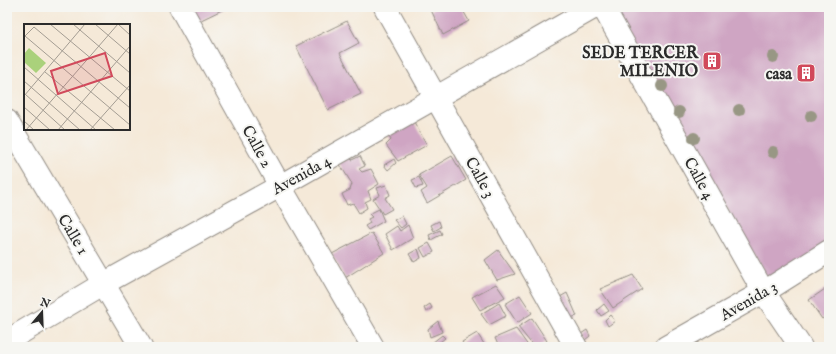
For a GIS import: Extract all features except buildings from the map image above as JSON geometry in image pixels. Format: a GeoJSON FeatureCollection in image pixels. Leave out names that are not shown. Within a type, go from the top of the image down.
{"type":"FeatureCollection","features":[{"type":"Feature","properties":{"kind":"street","name":"Calle 2"},"geometry":{"type":"LineString","coordinates":[[180,7],[280,186],[373,347]]}},
{"type":"Feature","properties":{"kind":"street","name":"Calle 3"},"geometry":{"type":"LineString","coordinates":[[385,7],[576,347]]}},
{"type":"Feature","properties":{"kind":"street","name":"Avenida 4"},"geometry":{"type":"LineString","coordinates":[[7,341],[103,284],[280,186],[595,7]]}},
{"type":"Feature","properties":{"kind":"street","name":"Calle 4"},"geometry":{"type":"LineString","coordinates":[[603,7],[763,291],[801,347]]}},
{"type":"Feature","properties":{"kind":"street","name":"Calle 1"},"geometry":{"type":"LineString","coordinates":[[7,121],[141,347]]}},
{"type":"Feature","properties":{"kind":"street","name":"Avenida 3"},"geometry":{"type":"LineString","coordinates":[[666,347],[829,251]]}},
{"type":"Feature","properties":{"kind":"place","name":"SEDE TERCER MILENIO"},"geometry":{"type":"Point","coordinates":[712,61]}},
{"type":"Feature","properties":{"kind":"place","name":"casa"},"geometry":{"type":"Point","coordinates":[806,73]}}]}
